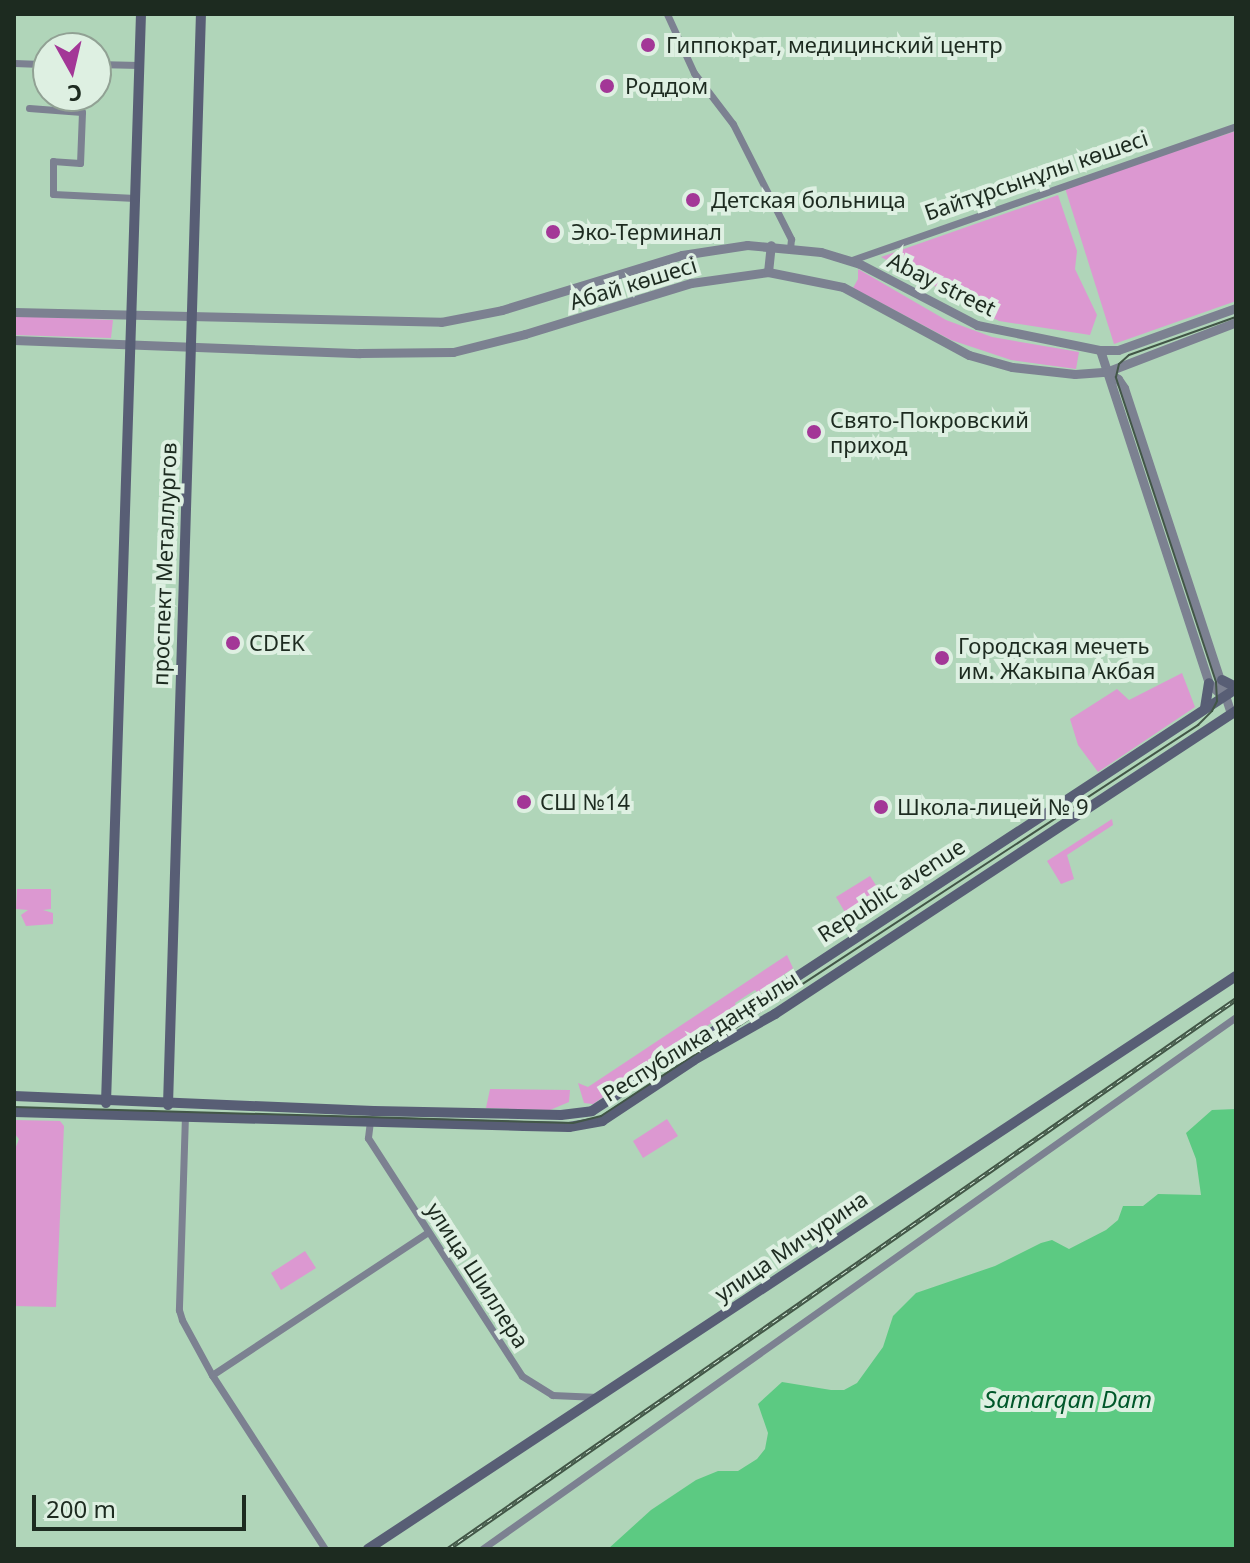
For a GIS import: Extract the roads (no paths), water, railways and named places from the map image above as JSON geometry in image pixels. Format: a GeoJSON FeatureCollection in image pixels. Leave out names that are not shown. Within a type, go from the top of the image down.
{"type":"FeatureCollection","features":[{"type":"Feature","properties":{"kind":"main road","name":"проспект Металлургов"},"geometry":{"type":"LineString","coordinates":[[106,1113],[141,14]]}},
{"type":"Feature","properties":{"kind":"main road","name":"проспект Металлургов"},"geometry":{"type":"LineString","coordinates":[[167,1115],[201,14]]}},
{"type":"Feature","properties":{"kind":"main road"},"geometry":{"type":"LineString","coordinates":[[1204,710],[1236,688],[1222,680]]}},
{"type":"Feature","properties":{"kind":"main road"},"geometry":{"type":"LineString","coordinates":[[1204,710],[1209,697],[1209,683]]}},
{"type":"Feature","properties":{"kind":"main road","name":"Республика даңғылы"},"geometry":{"type":"LineString","coordinates":[[14,1096],[168,1100],[374,1111],[561,1115],[592,1111],[1204,710]]}},
{"type":"Feature","properties":{"kind":"main road","name":"Республика даңғылы"},"geometry":{"type":"LineString","coordinates":[[14,1112],[569,1127],[602,1121],[694,1060],[775,1014],[1234,712]]}},
{"type":"Feature","properties":{"kind":"main road","name":"улица Мичурина"},"geometry":{"type":"LineString","coordinates":[[368,1549],[1236,976]]}},
{"type":"Feature","properties":{"kind":"street"},"geometry":{"type":"LineString","coordinates":[[667,14],[694,73],[733,124],[791,239],[790,248]]}},
{"type":"Feature","properties":{"kind":"street"},"geometry":{"type":"LineString","coordinates":[[112,64],[139,65]]}},
{"type":"Feature","properties":{"kind":"street"},"geometry":{"type":"LineString","coordinates":[[29,108],[82,112],[80,163],[53,161],[53,194],[135,198]]}},
{"type":"Feature","properties":{"kind":"street","name":"Байтұрсынұлы көшесі"},"geometry":{"type":"LineString","coordinates":[[849,261],[1054,186],[1236,126]]}},
{"type":"Feature","properties":{"kind":"street"},"geometry":{"type":"LineString","coordinates":[[768,272],[771,245]]}},
{"type":"Feature","properties":{"kind":"street","name":"Абай көшесі"},"geometry":{"type":"LineString","coordinates":[[14,312],[192,315],[404,324],[441,322],[502,310],[682,255],[723,247],[771,245]]}},
{"type":"Feature","properties":{"kind":"street","name":"Abay street"},"geometry":{"type":"LineString","coordinates":[[771,245],[849,261],[977,325],[1100,350],[1118,350],[1236,308]]}},
{"type":"Feature","properties":{"kind":"street","name":"Абай көшесі"},"geometry":{"type":"LineString","coordinates":[[14,340],[190,344],[360,353],[453,352],[525,334],[691,283],[768,272],[843,287],[969,355],[1012,367],[1078,374],[1106,372],[1236,322]]}},
{"type":"Feature","properties":{"kind":"street"},"geometry":{"type":"LineString","coordinates":[[1100,350],[1106,372],[1118,390],[1222,680],[1223,697]]}},
{"type":"Feature","properties":{"kind":"street"},"geometry":{"type":"LineString","coordinates":[[1129,362],[1122,371],[1118,390],[1209,683],[1234,712]]}},
{"type":"Feature","properties":{"kind":"street"},"geometry":{"type":"LineString","coordinates":[[1078,374],[1118,390]]}},
{"type":"Feature","properties":{"kind":"street"},"geometry":{"type":"LineString","coordinates":[[482,1549],[1236,1017]]}},
{"type":"Feature","properties":{"kind":"street"},"geometry":{"type":"LineString","coordinates":[[185,1115],[179,1310],[212,1375],[325,1549]]}},
{"type":"Feature","properties":{"kind":"street","name":"улица Шиллера"},"geometry":{"type":"LineString","coordinates":[[370,1121],[368,1138],[522,1376],[552,1395],[600,1397]]}},
{"type":"Feature","properties":{"kind":"street"},"geometry":{"type":"LineString","coordinates":[[212,1375],[428,1232]]}},
{"type":"Feature","properties":{"kind":"water","name":"Samarqan Dam"},"geometry":{"type":"Polygon","coordinates":[[[1236,1109],[1236,1549],[608,1549],[651,1510],[696,1480],[718,1471],[738,1471],[757,1459],[765,1449],[768,1433],[758,1404],[782,1382],[831,1390],[844,1390],[857,1383],[883,1347],[893,1316],[916,1293],[995,1266],[1041,1243],[1052,1240],[1069,1249],[1106,1230],[1118,1220],[1123,1206],[1143,1206],[1158,1194],[1201,1195],[1196,1159],[1186,1133],[1212,1110],[1236,1109]]]}},
{"type":"Feature","properties":{"kind":"tram line"},"geometry":{"type":"LineString","coordinates":[[14,1107],[573,1123],[601,1116],[1198,725],[1212,711],[1217,701],[1216,682],[1116,377],[1119,364],[1129,355],[1236,317]]}},
{"type":"Feature","properties":{"kind":"railway"},"geometry":{"type":"LineString","coordinates":[[448,1549],[1236,999]]}},
{"type":"Feature","properties":{"kind":"place","name":"Гиппократ, медицинский центр"},"geometry":{"type":"Point","coordinates":[648,45]}},
{"type":"Feature","properties":{"kind":"place","name":"Роддом"},"geometry":{"type":"Point","coordinates":[607,86]}},
{"type":"Feature","properties":{"kind":"place","name":"Детская больница"},"geometry":{"type":"Point","coordinates":[693,200]}},
{"type":"Feature","properties":{"kind":"place","name":"Эко-Терминал"},"geometry":{"type":"Point","coordinates":[553,232]}},
{"type":"Feature","properties":{"kind":"place","name":"Свято-Покровский приход"},"geometry":{"type":"Point","coordinates":[814,432]}},
{"type":"Feature","properties":{"kind":"place","name":"CDEK"},"geometry":{"type":"Point","coordinates":[233,643]}},
{"type":"Feature","properties":{"kind":"place","name":"Городская мечеть им. Жакыпа Акбая"},"geometry":{"type":"Point","coordinates":[942,658]}},
{"type":"Feature","properties":{"kind":"place","name":"СШ №14"},"geometry":{"type":"Point","coordinates":[524,802]}},
{"type":"Feature","properties":{"kind":"place","name":"Школа-лицей № 9"},"geometry":{"type":"Point","coordinates":[881,807]}}]}
